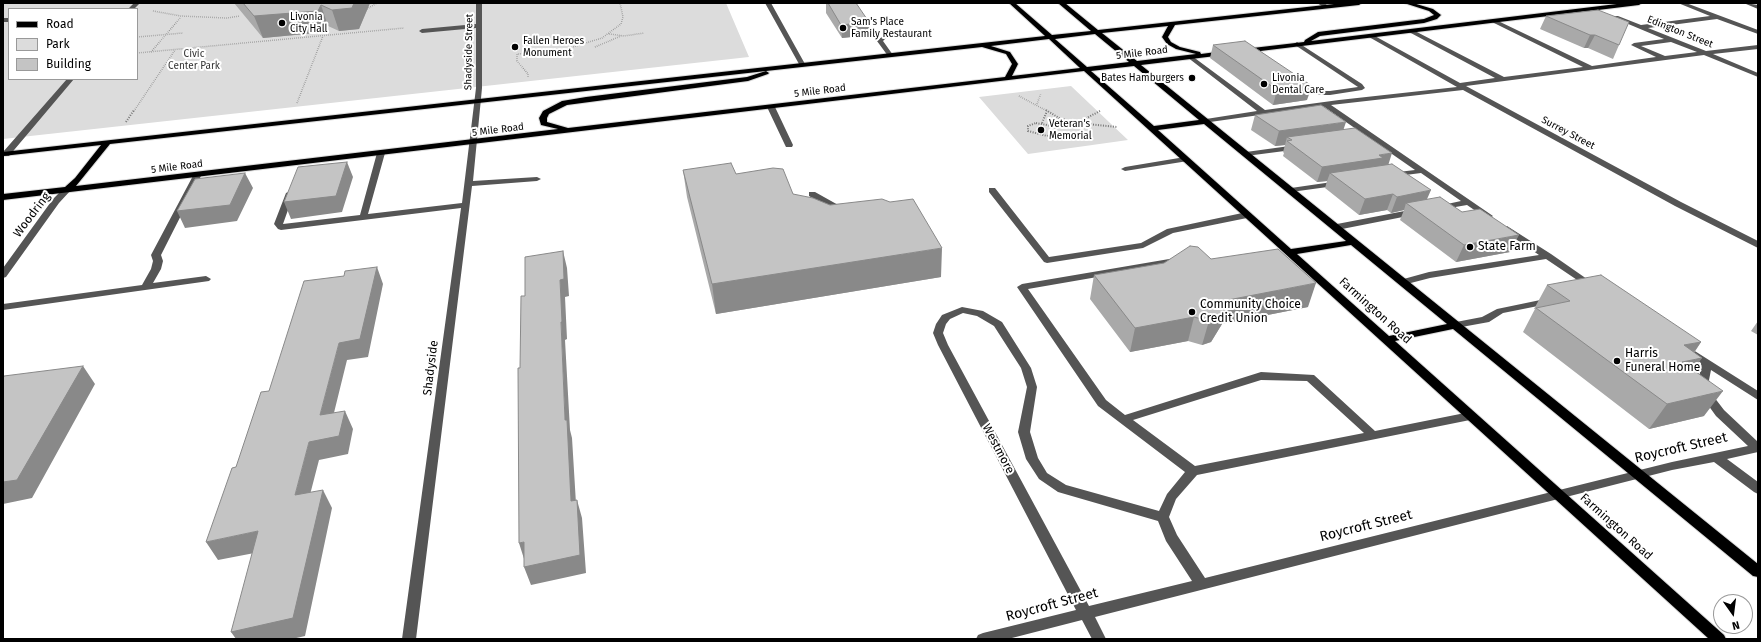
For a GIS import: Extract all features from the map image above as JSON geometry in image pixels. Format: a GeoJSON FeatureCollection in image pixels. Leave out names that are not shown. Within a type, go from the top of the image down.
{"type":"FeatureCollection","features":[{"type":"Feature","properties":{"kind":"main road","name":"Farmington Road"},"geometry":{"type":"LineString","coordinates":[[1012,3],[1084,70],[1719,639]]}},
{"type":"Feature","properties":{"kind":"main road"},"geometry":{"type":"LineString","coordinates":[[1061,3],[1758,572]]}},
{"type":"Feature","properties":{"kind":"main road"},"geometry":{"type":"LineString","coordinates":[[5,154],[890,54],[1050,38],[1359,3]]}},
{"type":"Feature","properties":{"kind":"main road"},"geometry":{"type":"LineString","coordinates":[[1300,44],[1318,34],[1424,21],[1435,18],[1438,15],[1431,10],[1407,3]]}},
{"type":"Feature","properties":{"kind":"main road"},"geometry":{"type":"LineString","coordinates":[[1582,3],[1594,8]]}},
{"type":"Feature","properties":{"kind":"main road","name":"5 Mile Road"},"geometry":{"type":"LineString","coordinates":[[3,197],[198,174],[302,165],[381,153],[1639,3]]}},
{"type":"Feature","properties":{"kind":"main road"},"geometry":{"type":"LineString","coordinates":[[1173,24],[1165,37],[1169,43],[1184,50],[1209,55]]}},
{"type":"Feature","properties":{"kind":"main road"},"geometry":{"type":"LineString","coordinates":[[982,45],[1008,53],[1015,64],[1007,79]]}},
{"type":"Feature","properties":{"kind":"main road"},"geometry":{"type":"LineString","coordinates":[[574,131],[544,123],[543,118],[546,113],[555,108],[580,100],[748,79],[787,66]]}},
{"type":"Feature","properties":{"kind":"main road"},"geometry":{"type":"LineString","coordinates":[[1151,129],[1206,121]]}},
{"type":"Feature","properties":{"kind":"main road"},"geometry":{"type":"LineString","coordinates":[[67,190],[78,180],[107,143]]}},
{"type":"Feature","properties":{"kind":"main road"},"geometry":{"type":"LineString","coordinates":[[1288,252],[1354,242]]}},
{"type":"Feature","properties":{"kind":"main road"},"geometry":{"type":"LineString","coordinates":[[1386,340],[1456,326]]}},
{"type":"Feature","properties":{"kind":"street","name":"Shadyside Street"},"geometry":{"type":"LineString","coordinates":[[477,101],[479,3]]}},
{"type":"Feature","properties":{"kind":"street"},"geometry":{"type":"LineString","coordinates":[[768,3],[802,64]]}},
{"type":"Feature","properties":{"kind":"street"},"geometry":{"type":"LineString","coordinates":[[1320,3],[1327,6]]}},
{"type":"Feature","properties":{"kind":"street"},"geometry":{"type":"LineString","coordinates":[[1681,3],[1758,32]]}},
{"type":"Feature","properties":{"kind":"street"},"geometry":{"type":"LineString","coordinates":[[1748,3],[1758,6]]}},
{"type":"Feature","properties":{"kind":"street","name":"Edington Street"},"geometry":{"type":"LineString","coordinates":[[1594,8],[1758,75]]}},
{"type":"Feature","properties":{"kind":"street"},"geometry":{"type":"LineString","coordinates":[[1640,27],[1718,17]]}},
{"type":"Feature","properties":{"kind":"street"},"geometry":{"type":"LineString","coordinates":[[1494,21],[1591,68]]}},
{"type":"Feature","properties":{"kind":"street"},"geometry":{"type":"LineString","coordinates":[[422,31],[479,26]]}},
{"type":"Feature","properties":{"kind":"street"},"geometry":{"type":"LineString","coordinates":[[1410,31],[1502,79]]}},
{"type":"Feature","properties":{"kind":"street","name":"Surrey Street"},"geometry":{"type":"LineString","coordinates":[[1372,36],[1678,204],[1758,245]]}},
{"type":"Feature","properties":{"kind":"street"},"geometry":{"type":"LineString","coordinates":[[884,37],[880,41],[890,54]]}},
{"type":"Feature","properties":{"kind":"street"},"geometry":{"type":"LineString","coordinates":[[1664,58],[1634,45],[1673,40]]}},
{"type":"Feature","properties":{"kind":"street"},"geometry":{"type":"LineString","coordinates":[[1293,84],[1320,93],[1362,88],[1360,85],[1300,44]]}},
{"type":"Feature","properties":{"kind":"street"},"geometry":{"type":"LineString","coordinates":[[1206,121],[1502,79],[1758,47]]}},
{"type":"Feature","properties":{"kind":"street"},"geometry":{"type":"LineString","coordinates":[[1236,52],[1254,58]]}},
{"type":"Feature","properties":{"kind":"street"},"geometry":{"type":"LineString","coordinates":[[1190,57],[1264,113]]}},
{"type":"Feature","properties":{"kind":"street"},"geometry":{"type":"LineString","coordinates":[[5,154],[70,80]]}},
{"type":"Feature","properties":{"kind":"street","name":"Shadyside"},"geometry":{"type":"LineString","coordinates":[[409,639],[469,184],[477,101]]}},
{"type":"Feature","properties":{"kind":"street"},"geometry":{"type":"LineString","coordinates":[[1326,105],[1368,137],[1422,171],[1601,292],[1586,295]]}},
{"type":"Feature","properties":{"kind":"street"},"geometry":{"type":"LineString","coordinates":[[771,107],[789,145]]}},
{"type":"Feature","properties":{"kind":"street"},"geometry":{"type":"LineString","coordinates":[[1246,154],[1309,145]]}},
{"type":"Feature","properties":{"kind":"street"},"geometry":{"type":"LineString","coordinates":[[363,218],[381,153]]}},
{"type":"Feature","properties":{"kind":"street"},"geometry":{"type":"LineString","coordinates":[[1125,169],[1185,159]]}},
{"type":"Feature","properties":{"kind":"street"},"geometry":{"type":"LineString","coordinates":[[1384,176],[1422,171]]}},
{"type":"Feature","properties":{"kind":"street"},"geometry":{"type":"LineString","coordinates":[[146,287],[156,269],[158,261],[156,255],[198,174]]}},
{"type":"Feature","properties":{"kind":"street"},"geometry":{"type":"LineString","coordinates":[[469,184],[537,179]]}},
{"type":"Feature","properties":{"kind":"street"},"geometry":{"type":"LineString","coordinates":[[295,181],[278,224],[281,227],[466,205]]}},
{"type":"Feature","properties":{"kind":"street"},"geometry":{"type":"LineString","coordinates":[[1291,190],[1346,182]]}},
{"type":"Feature","properties":{"kind":"street","name":"Woodring"},"geometry":{"type":"LineString","coordinates":[[3,275],[56,201],[67,190]]}},
{"type":"Feature","properties":{"kind":"street"},"geometry":{"type":"LineString","coordinates":[[992,190],[1047,260],[1143,245],[1170,231],[1247,215]]}},
{"type":"Feature","properties":{"kind":"street"},"geometry":{"type":"LineString","coordinates":[[812,194],[839,209],[854,208]]}},
{"type":"Feature","properties":{"kind":"street"},"geometry":{"type":"LineString","coordinates":[[1337,228],[1468,202]]}},
{"type":"Feature","properties":{"kind":"street"},"geometry":{"type":"LineString","coordinates":[[1274,254],[1288,252]]}},
{"type":"Feature","properties":{"kind":"street"},"geometry":{"type":"LineString","coordinates":[[1404,282],[1429,276],[1548,256]]}},
{"type":"Feature","properties":{"kind":"street"},"geometry":{"type":"LineString","coordinates":[[1190,259],[1174,260],[1022,287],[1102,403],[1193,471]]}},
{"type":"Feature","properties":{"kind":"street"},"geometry":{"type":"LineString","coordinates":[[3,307],[206,279]]}},
{"type":"Feature","properties":{"kind":"street"},"geometry":{"type":"LineString","coordinates":[[1456,326],[1485,320],[1500,311],[1562,299]]}},
{"type":"Feature","properties":{"kind":"street","name":"Westmore"},"geometry":{"type":"LineString","coordinates":[[1085,612],[938,334],[941,324],[946,317],[962,310],[980,313],[998,324],[1026,368],[1032,387],[1024,432],[1032,459],[1043,476],[1062,489],[1163,517]]}},
{"type":"Feature","properties":{"kind":"street"},"geometry":{"type":"LineString","coordinates":[[1681,345],[1758,396]]}},
{"type":"Feature","properties":{"kind":"street"},"geometry":{"type":"LineString","coordinates":[[1707,362],[1704,380],[1709,398],[1720,413],[1758,448]]}},
{"type":"Feature","properties":{"kind":"street"},"geometry":{"type":"LineString","coordinates":[[1124,419],[1261,376],[1310,378],[1373,435]]}},
{"type":"Feature","properties":{"kind":"street"},"geometry":{"type":"LineString","coordinates":[[1202,584],[1171,536],[1163,517],[1171,497],[1193,471],[1470,416]]}},
{"type":"Feature","properties":{"kind":"street","name":"Roycroft Street"},"geometry":{"type":"LineString","coordinates":[[983,639],[1085,612],[1639,474],[1715,456],[1758,448]]}},
{"type":"Feature","properties":{"kind":"street"},"geometry":{"type":"LineString","coordinates":[[1715,456],[1758,489]]}},
{"type":"Feature","properties":{"kind":"street"},"geometry":{"type":"LineString","coordinates":[[1085,612],[1099,639]]}},
{"type":"Feature","properties":{"kind":"path"},"geometry":{"type":"LineString","coordinates":[[368,9],[377,3]]}},
{"type":"Feature","properties":{"kind":"path"},"geometry":{"type":"LineString","coordinates":[[449,3],[462,3]]}},
{"type":"Feature","properties":{"kind":"path"},"geometry":{"type":"LineString","coordinates":[[528,82],[528,74],[516,61],[517,54],[560,51],[584,45],[609,34],[621,24],[623,17],[620,3]]}},
{"type":"Feature","properties":{"kind":"path"},"geometry":{"type":"LineString","coordinates":[[150,10],[181,16],[227,18],[240,16]]}},
{"type":"Feature","properties":{"kind":"path"},"geometry":{"type":"LineString","coordinates":[[151,52],[181,16]]}},
{"type":"Feature","properties":{"kind":"path"},"geometry":{"type":"LineString","coordinates":[[138,53],[408,28],[422,31]]}},
{"type":"Feature","properties":{"kind":"path"},"geometry":{"type":"LineString","coordinates":[[138,37],[182,33]]}},
{"type":"Feature","properties":{"kind":"path"},"geometry":{"type":"LineString","coordinates":[[595,47],[624,36],[644,33]]}},
{"type":"Feature","properties":{"kind":"path"},"geometry":{"type":"LineString","coordinates":[[609,34],[624,36]]}},
{"type":"Feature","properties":{"kind":"path"},"geometry":{"type":"LineString","coordinates":[[296,107],[322,36]]}},
{"type":"Feature","properties":{"kind":"path"},"geometry":{"type":"LineString","coordinates":[[124,125],[175,50]]}},
{"type":"Feature","properties":{"kind":"path"},"geometry":{"type":"LineString","coordinates":[[1038,104],[1042,88]]}},
{"type":"Feature","properties":{"kind":"path"},"geometry":{"type":"LineString","coordinates":[[1016,95],[1038,104],[1059,118],[1078,123],[1117,127]]}},
{"type":"Feature","properties":{"kind":"path"},"geometry":{"type":"LineString","coordinates":[[1042,123],[1047,111]]}},
{"type":"Feature","properties":{"kind":"path"},"geometry":{"type":"LineString","coordinates":[[1055,128],[1055,133],[1047,136],[1036,135],[1028,131],[1028,126],[1032,124],[1042,123],[1055,128],[1078,123],[1100,111]]}},
{"type":"Feature","properties":{"kind":"green space","name":"Civic Center Park"},"geometry":{"type":"Polygon","coordinates":[[[3,3],[726,3],[749,57],[3,139],[3,3]]]}},
{"type":"Feature","properties":{"kind":"green space"},"geometry":{"type":"Polygon","coordinates":[[[1071,86],[1128,140],[1028,154],[979,97],[1071,86]]]}},
{"type":"Feature","properties":{"kind":"building"},"geometry":{"type":"Polygon","coordinates":[[[243,3],[354,3],[352,8],[332,10],[321,5],[318,11],[254,16],[243,3]]]}},
{"type":"Feature","properties":{"kind":"building"},"geometry":{"type":"Polygon","coordinates":[[[828,3],[856,3],[869,22],[841,25],[828,3]]]}},
{"type":"Feature","properties":{"kind":"building"},"geometry":{"type":"Polygon","coordinates":[[[1598,10],[1629,22],[1619,45],[1595,35],[1590,35],[1546,16],[1598,10]]]}},
{"type":"Feature","properties":{"kind":"building"},"geometry":{"type":"Polygon","coordinates":[[[1245,41],[1312,86],[1277,90],[1213,45],[1245,41]]]}},
{"type":"Feature","properties":{"kind":"building"},"geometry":{"type":"Polygon","coordinates":[[[1321,105],[1346,122],[1279,131],[1255,115],[1321,105]]]}},
{"type":"Feature","properties":{"kind":"building"},"geometry":{"type":"Polygon","coordinates":[[[1355,128],[1392,153],[1379,155],[1383,158],[1322,167],[1287,141],[1292,140],[1287,137],[1355,128]]]}},
{"type":"Feature","properties":{"kind":"building"},"geometry":{"type":"Polygon","coordinates":[[[347,162],[336,196],[284,202],[298,167],[347,162]]]}},
{"type":"Feature","properties":{"kind":"building"},"geometry":{"type":"Polygon","coordinates":[[[731,163],[736,174],[773,168],[783,169],[793,194],[813,198],[830,205],[882,199],[890,202],[913,199],[942,248],[712,284],[683,170],[731,163]]]}},
{"type":"Feature","properties":{"kind":"building"},"geometry":{"type":"Polygon","coordinates":[[[1392,164],[1431,190],[1397,197],[1393,194],[1365,199],[1330,173],[1392,164]]]}},
{"type":"Feature","properties":{"kind":"building"},"geometry":{"type":"Polygon","coordinates":[[[245,173],[230,205],[177,211],[195,179],[245,173]]]}},
{"type":"Feature","properties":{"kind":"building"},"geometry":{"type":"Polygon","coordinates":[[[1440,197],[1462,212],[1480,209],[1519,235],[1464,245],[1406,203],[1440,197]]]}},
{"type":"Feature","properties":{"kind":"building"},"geometry":{"type":"Polygon","coordinates":[[[1190,246],[1198,247],[1211,259],[1278,249],[1316,283],[1228,300],[1218,317],[1209,321],[1194,317],[1135,328],[1094,275],[1164,263],[1190,246]]]}},
{"type":"Feature","properties":{"kind":"building"},"geometry":{"type":"Polygon","coordinates":[[[563,251],[564,279],[560,280],[565,420],[567,420],[571,501],[577,500],[580,555],[524,567],[524,542],[519,543],[518,368],[520,368],[521,296],[525,296],[525,257],[563,251]]]}},
{"type":"Feature","properties":{"kind":"building"},"geometry":{"type":"Polygon","coordinates":[[[377,267],[360,339],[339,343],[320,415],[345,411],[339,436],[309,442],[295,495],[323,490],[293,618],[231,632],[258,531],[206,542],[232,468],[236,467],[261,392],[269,391],[304,281],[344,276],[345,271],[377,267]]]}},
{"type":"Feature","properties":{"kind":"building"},"geometry":{"type":"Polygon","coordinates":[[[1601,275],[1701,342],[1684,345],[1702,358],[1682,362],[1723,391],[1667,404],[1536,308],[1570,301],[1547,285],[1601,275]]]}},
{"type":"Feature","properties":{"kind":"building"},"geometry":{"type":"Polygon","coordinates":[[[83,366],[17,480],[3,482],[4,376],[83,366]]]}},
{"type":"Feature","properties":{"kind":"place","name":"Livonia City Hall"},"geometry":{"type":"Point","coordinates":[282,23]}},
{"type":"Feature","properties":{"kind":"place","name":"Sam's Place Family Restaurant"},"geometry":{"type":"Point","coordinates":[843,28]}},
{"type":"Feature","properties":{"kind":"place","name":"Fallen Heroes Monument"},"geometry":{"type":"Point","coordinates":[515,47]}},
{"type":"Feature","properties":{"kind":"place","name":"Bates Hamburgers"},"geometry":{"type":"Point","coordinates":[1192,78]}},
{"type":"Feature","properties":{"kind":"place","name":"Livonia Dental Care"},"geometry":{"type":"Point","coordinates":[1264,84]}},
{"type":"Feature","properties":{"kind":"place","name":"Veteran's Memorial"},"geometry":{"type":"Point","coordinates":[1041,130]}},
{"type":"Feature","properties":{"kind":"place","name":"State Farm"},"geometry":{"type":"Point","coordinates":[1470,247]}},
{"type":"Feature","properties":{"kind":"place","name":"Community Choice Credit Union"},"geometry":{"type":"Point","coordinates":[1192,312]}},
{"type":"Feature","properties":{"kind":"place","name":"Harris Funeral Home"},"geometry":{"type":"Point","coordinates":[1617,361]}}]}
